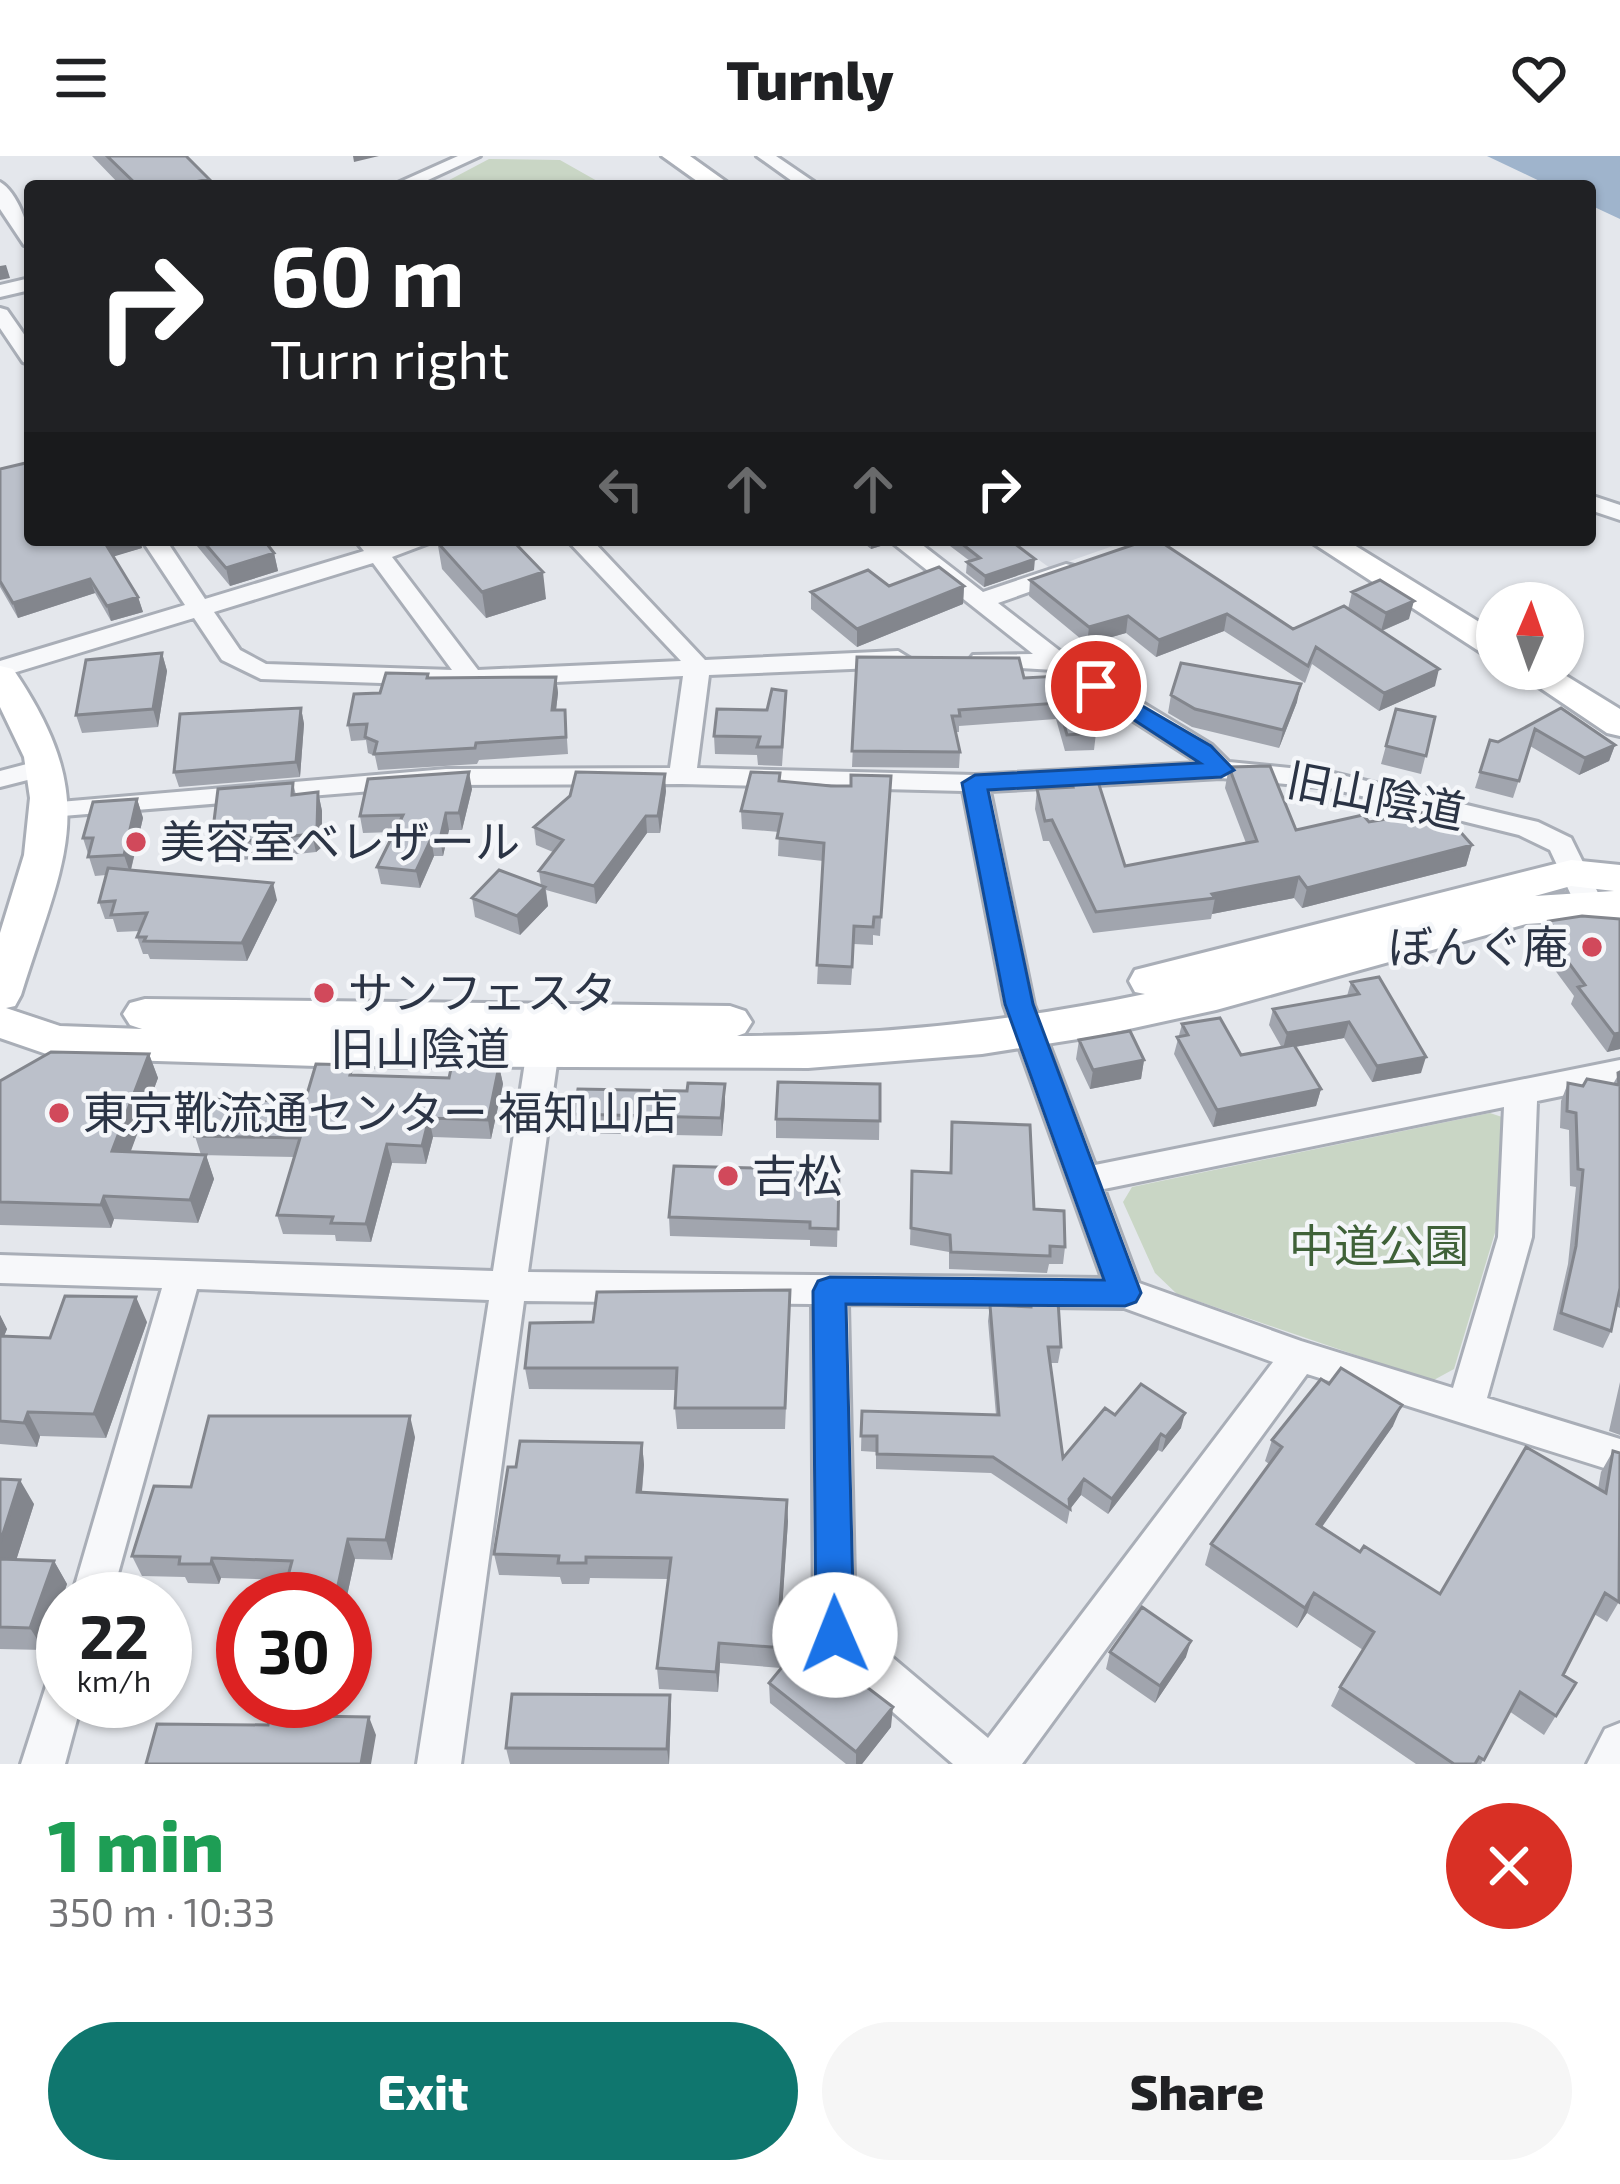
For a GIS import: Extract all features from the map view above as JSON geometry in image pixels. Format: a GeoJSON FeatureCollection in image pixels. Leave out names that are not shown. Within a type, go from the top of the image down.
{"type":"FeatureCollection","features":[{"type":"Feature","properties":{"kind":"street"},"geometry":{"type":"LineString","coordinates":[[422,180],[472,156]]}},
{"type":"Feature","properties":{"kind":"street"},"geometry":{"type":"LineString","coordinates":[[674,156],[711,180]]}},
{"type":"Feature","properties":{"kind":"street"},"geometry":{"type":"LineString","coordinates":[[765,156],[802,180]]}},
{"type":"Feature","properties":{"kind":"street"},"geometry":{"type":"LineString","coordinates":[[0,187],[24,232]]}},
{"type":"Feature","properties":{"kind":"street"},"geometry":{"type":"LineString","coordinates":[[0,314],[24,349]]}},
{"type":"Feature","properties":{"kind":"street"},"geometry":{"type":"LineString","coordinates":[[158,546],[231,656],[261,671],[471,678],[917,659]]}},
{"type":"Feature","properties":{"kind":"street"},"geometry":{"type":"LineString","coordinates":[[585,546],[697,667],[682,776]]}},
{"type":"Feature","properties":{"kind":"street"},"geometry":{"type":"LineString","coordinates":[[909,546],[1060,663],[1202,752],[1221,770]]}},
{"type":"Feature","properties":{"kind":"street"},"geometry":{"type":"LineString","coordinates":[[1334,546],[1476,635]]}},
{"type":"Feature","properties":{"kind":"street"},"geometry":{"type":"LineString","coordinates":[[0,995],[42,862],[48,812],[46,767],[0,673],[372,547],[471,678]]}},
{"type":"Feature","properties":{"kind":"street"},"geometry":{"type":"LineString","coordinates":[[981,601],[1088,563]]}},
{"type":"Feature","properties":{"kind":"street"},"geometry":{"type":"LineString","coordinates":[[960,659],[1060,663]]}},
{"type":"Feature","properties":{"kind":"street"},"geometry":{"type":"LineString","coordinates":[[1564,690],[1620,725]]}},
{"type":"Feature","properties":{"kind":"street"},"geometry":{"type":"LineString","coordinates":[[0,778],[46,767]]}},
{"type":"Feature","properties":{"kind":"street","name":"旧山陰道"},"geometry":{"type":"LineString","coordinates":[[0,1021],[58,1042],[317,1050],[549,1034],[808,1052],[1216,994],[1600,889],[1561,844],[1528,828],[1329,780],[1221,770],[975,783],[682,776],[446,777],[48,812]]}},
{"type":"Feature","properties":{"kind":"street"},"geometry":{"type":"LineString","coordinates":[[975,783],[1023,1018],[1125,1293]]}},
{"type":"Feature","properties":{"kind":"street"},"geometry":{"type":"LineString","coordinates":[[440,1764],[507,1286],[549,1034]]}},
{"type":"Feature","properties":{"kind":"street"},"geometry":{"type":"LineString","coordinates":[[1085,1180],[1620,1072]]}},
{"type":"Feature","properties":{"kind":"street"},"geometry":{"type":"LineString","coordinates":[[1466,1406],[1515,1238],[1521,1091]]}},
{"type":"Feature","properties":{"kind":"street"},"geometry":{"type":"LineString","coordinates":[[0,1269],[507,1286],[1125,1293],[1299,1356],[1620,1456]]}},
{"type":"Feature","properties":{"kind":"street"},"geometry":{"type":"LineString","coordinates":[[99,1572],[184,1274]]}},
{"type":"Feature","properties":{"kind":"street"},"geometry":{"type":"LineString","coordinates":[[830,1291],[835,1635],[990,1764],[1299,1356]]}},
{"type":"Feature","properties":{"kind":"street"},"geometry":{"type":"LineString","coordinates":[[43,1764],[53,1728]]}},
{"type":"Feature","properties":{"kind":"street"},"geometry":{"type":"LineString","coordinates":[[1609,1764],[1620,1744]]}},
{"type":"Feature","properties":{"kind":"shaded area"},"geometry":{"type":"Polygon","coordinates":[[[1019,546],[1113,546],[1050,568],[1019,546]]]}},
{"type":"Feature","properties":{"kind":"green space"},"geometry":{"type":"Polygon","coordinates":[[[489,159],[560,160],[595,180],[449,180],[489,159]]]}},
{"type":"Feature","properties":{"kind":"green space","name":"中道公園"},"geometry":{"type":"Polygon","coordinates":[[[1490,1113],[1511,1120],[1497,1226],[1454,1369],[1432,1381],[1177,1294],[1155,1273],[1123,1202],[1132,1187],[1490,1113]]]}},
{"type":"Feature","properties":{"kind":"water"},"geometry":{"type":"Polygon","coordinates":[[[1487,156],[1620,156],[1620,219],[1596,208],[1596,180],[1537,180],[1487,156]]]}},
{"type":"Feature","properties":{"kind":"building"},"geometry":{"type":"Polygon","coordinates":[[[107,156],[186,156],[209,179],[204,180],[132,180],[107,156]]]}},
{"type":"Feature","properties":{"kind":"building"},"geometry":{"type":"Polygon","coordinates":[[[24,463],[24,546],[107,546],[138,597],[107,606],[90,579],[13,603],[0,581],[0,469],[24,463]]]}},
{"type":"Feature","properties":{"kind":"building"},"geometry":{"type":"Polygon","coordinates":[[[207,546],[269,546],[274,553],[226,568],[207,546]]]}},
{"type":"Feature","properties":{"kind":"building"},"geometry":{"type":"Polygon","coordinates":[[[441,546],[518,546],[543,572],[482,592],[441,546]]]}},
{"type":"Feature","properties":{"kind":"building"},"geometry":{"type":"Polygon","coordinates":[[[965,546],[1018,546],[1035,559],[985,576],[967,562],[980,558],[965,546]]]}},
{"type":"Feature","properties":{"kind":"building"},"geometry":{"type":"Polygon","coordinates":[[[1129,546],[1167,546],[1293,629],[1344,606],[1439,669],[1384,693],[1316,647],[1308,666],[1227,614],[1159,640],[1128,616],[1089,627],[1030,580],[1129,546]]]}},
{"type":"Feature","properties":{"kind":"building"},"geometry":{"type":"Polygon","coordinates":[[[939,567],[964,586],[857,629],[811,592],[868,570],[889,586],[939,567]]]}},
{"type":"Feature","properties":{"kind":"building"},"geometry":{"type":"Polygon","coordinates":[[[1380,580],[1414,601],[1386,613],[1352,592],[1380,580]]]}},
{"type":"Feature","properties":{"kind":"building"},"geometry":{"type":"Polygon","coordinates":[[[162,653],[153,709],[76,715],[86,660],[162,653]]]}},
{"type":"Feature","properties":{"kind":"building"},"geometry":{"type":"Polygon","coordinates":[[[857,657],[1019,658],[1024,678],[1078,675],[1096,733],[1067,735],[1058,703],[959,710],[960,716],[952,716],[960,752],[852,751],[857,657]]]}},
{"type":"Feature","properties":{"kind":"building"},"geometry":{"type":"Polygon","coordinates":[[[1181,663],[1301,684],[1283,730],[1195,709],[1171,695],[1181,663]]]}},
{"type":"Feature","properties":{"kind":"building"},"geometry":{"type":"Polygon","coordinates":[[[386,673],[428,674],[427,678],[556,677],[552,710],[565,710],[566,737],[374,754],[377,742],[365,737],[367,724],[348,725],[354,694],[380,693],[386,673]]]}},
{"type":"Feature","properties":{"kind":"building"},"geometry":{"type":"Polygon","coordinates":[[[772,689],[786,691],[782,747],[757,747],[760,737],[714,736],[717,709],[767,710],[772,689]]]}},
{"type":"Feature","properties":{"kind":"building"},"geometry":{"type":"Polygon","coordinates":[[[301,708],[296,762],[174,772],[180,714],[301,708]]]}},
{"type":"Feature","properties":{"kind":"building"},"geometry":{"type":"Polygon","coordinates":[[[1561,708],[1615,745],[1585,758],[1535,729],[1519,781],[1480,772],[1490,740],[1498,742],[1561,708]]]}},
{"type":"Feature","properties":{"kind":"building"},"geometry":{"type":"Polygon","coordinates":[[[1396,709],[1435,717],[1426,756],[1386,746],[1396,709]]]}},
{"type":"Feature","properties":{"kind":"building"},"geometry":{"type":"Polygon","coordinates":[[[1270,766],[1296,830],[1363,815],[1369,822],[1441,810],[1472,845],[1307,888],[1299,877],[1212,894],[1215,898],[1096,912],[1052,820],[1045,821],[1037,789],[1073,787],[1068,771],[1094,769],[1125,866],[1257,841],[1229,767],[1270,766]]]}},
{"type":"Feature","properties":{"kind":"building"},"geometry":{"type":"Polygon","coordinates":[[[469,772],[459,813],[446,813],[440,839],[431,839],[416,871],[377,867],[403,815],[360,816],[368,779],[469,772]]]}},
{"type":"Feature","properties":{"kind":"building"},"geometry":{"type":"Polygon","coordinates":[[[576,772],[665,774],[658,816],[646,816],[594,886],[539,871],[563,840],[534,827],[570,796],[576,772]]]}},
{"type":"Feature","properties":{"kind":"building"},"geometry":{"type":"Polygon","coordinates":[[[751,772],[780,773],[779,781],[831,786],[851,786],[851,775],[891,776],[881,917],[874,917],[873,927],[854,926],[852,967],[817,965],[824,843],[777,838],[782,814],[741,811],[751,772]]]}},
{"type":"Feature","properties":{"kind":"building"},"geometry":{"type":"Polygon","coordinates":[[[293,783],[292,795],[318,792],[317,828],[312,834],[211,845],[218,789],[293,783]]]}},
{"type":"Feature","properties":{"kind":"building"},"geometry":{"type":"Polygon","coordinates":[[[137,799],[124,855],[88,857],[93,838],[83,838],[93,802],[137,799]]]}},
{"type":"Feature","properties":{"kind":"building"},"geometry":{"type":"Polygon","coordinates":[[[108,868],[273,883],[242,943],[144,941],[146,937],[137,937],[147,913],[111,915],[115,901],[99,902],[108,868]]]}},
{"type":"Feature","properties":{"kind":"building"},"geometry":{"type":"Polygon","coordinates":[[[499,870],[545,887],[517,916],[472,898],[499,870]]]}},
{"type":"Feature","properties":{"kind":"building"},"geometry":{"type":"Polygon","coordinates":[[[1582,916],[1620,919],[1620,1033],[1614,1034],[1578,987],[1585,985],[1552,940],[1562,939],[1549,921],[1582,916]]]}},
{"type":"Feature","properties":{"kind":"building"},"geometry":{"type":"Polygon","coordinates":[[[1379,977],[1426,1057],[1377,1066],[1349,1022],[1287,1033],[1273,1009],[1359,994],[1351,982],[1379,977]]]}},
{"type":"Feature","properties":{"kind":"building"},"geometry":{"type":"Polygon","coordinates":[[[1220,1018],[1241,1055],[1294,1045],[1321,1089],[1217,1110],[1177,1037],[1188,1035],[1182,1024],[1220,1018]]]}},
{"type":"Feature","properties":{"kind":"building"},"geometry":{"type":"Polygon","coordinates":[[[1130,1031],[1144,1060],[1093,1070],[1079,1040],[1130,1031]]]}},
{"type":"Feature","properties":{"kind":"building"},"geometry":{"type":"Polygon","coordinates":[[[51,1052],[149,1054],[112,1151],[206,1155],[190,1200],[104,1196],[101,1205],[0,1202],[0,1081],[51,1052]]]}},
{"type":"Feature","properties":{"kind":"building"},"geometry":{"type":"Polygon","coordinates":[[[316,1064],[353,1065],[350,1075],[449,1078],[452,1064],[499,1066],[488,1120],[429,1118],[422,1146],[387,1144],[366,1224],[331,1223],[333,1217],[277,1215],[300,1138],[195,1136],[207,1099],[305,1101],[316,1064]]]}},
{"type":"Feature","properties":{"kind":"building"},"geometry":{"type":"Polygon","coordinates":[[[1620,1072],[1620,1288],[1611,1331],[1561,1313],[1576,1246],[1583,1170],[1578,1169],[1576,1113],[1567,1111],[1568,1083],[1583,1086],[1587,1079],[1619,1085],[1620,1072]]]}},
{"type":"Feature","properties":{"kind":"building"},"geometry":{"type":"Polygon","coordinates":[[[778,1082],[880,1084],[880,1121],[776,1119],[778,1082]]]}},
{"type":"Feature","properties":{"kind":"building"},"geometry":{"type":"Polygon","coordinates":[[[688,1083],[725,1084],[721,1118],[574,1114],[578,1089],[687,1091],[688,1083]]]}},
{"type":"Feature","properties":{"kind":"building"},"geometry":{"type":"Polygon","coordinates":[[[952,1122],[1030,1125],[1034,1209],[1064,1211],[1065,1247],[1050,1246],[1050,1256],[951,1252],[950,1235],[911,1228],[912,1171],[951,1173],[952,1122]]]}},
{"type":"Feature","properties":{"kind":"building"},"geometry":{"type":"Polygon","coordinates":[[[674,1166],[839,1170],[838,1229],[810,1228],[810,1222],[669,1217],[674,1166]]]}},
{"type":"Feature","properties":{"kind":"building"},"geometry":{"type":"Polygon","coordinates":[[[790,1290],[785,1408],[675,1408],[677,1368],[525,1368],[530,1323],[593,1322],[597,1292],[790,1290]]]}},
{"type":"Feature","properties":{"kind":"building"},"geometry":{"type":"Polygon","coordinates":[[[65,1296],[136,1297],[94,1414],[28,1412],[24,1423],[0,1421],[0,1336],[50,1338],[65,1296]]]}},
{"type":"Feature","properties":{"kind":"building"},"geometry":{"type":"Polygon","coordinates":[[[1031,1300],[1058,1301],[1061,1347],[1048,1347],[1063,1458],[1105,1408],[1115,1415],[1141,1384],[1185,1413],[1166,1437],[1161,1434],[1112,1499],[1084,1479],[1069,1499],[1070,1509],[993,1457],[877,1454],[877,1436],[861,1436],[862,1411],[999,1415],[990,1305],[1031,1307],[1031,1300]]]}},
{"type":"Feature","properties":{"kind":"building"},"geometry":{"type":"Polygon","coordinates":[[[1341,1368],[1402,1405],[1317,1524],[1360,1552],[1364,1546],[1440,1594],[1526,1447],[1606,1493],[1613,1451],[1620,1453],[1619,1602],[1605,1593],[1563,1675],[1576,1683],[1556,1716],[1520,1692],[1484,1760],[1479,1757],[1475,1764],[1454,1764],[1340,1687],[1374,1632],[1314,1593],[1305,1608],[1211,1544],[1282,1447],[1272,1440],[1321,1379],[1329,1384],[1341,1368]]]}},
{"type":"Feature","properties":{"kind":"building"},"geometry":{"type":"Polygon","coordinates":[[[209,1416],[410,1416],[386,1540],[348,1539],[341,1572],[289,1572],[292,1561],[212,1558],[211,1564],[179,1564],[180,1557],[132,1556],[154,1486],[191,1487],[209,1416]]]}},
{"type":"Feature","properties":{"kind":"building"},"geometry":{"type":"Polygon","coordinates":[[[520,1441],[642,1443],[637,1492],[787,1500],[779,1620],[893,1707],[856,1752],[769,1683],[797,1649],[719,1643],[716,1672],[657,1668],[671,1558],[586,1557],[586,1563],[558,1563],[559,1556],[494,1554],[508,1467],[516,1467],[520,1441]]]}},
{"type":"Feature","properties":{"kind":"building"},"geometry":{"type":"Polygon","coordinates":[[[0,1479],[20,1480],[0,1543],[0,1479]]]}},
{"type":"Feature","properties":{"kind":"building"},"geometry":{"type":"Polygon","coordinates":[[[0,1559],[54,1561],[50,1572],[36,1572],[36,1611],[30,1628],[0,1627],[0,1559]]]}},
{"type":"Feature","properties":{"kind":"building"},"geometry":{"type":"Polygon","coordinates":[[[1142,1607],[1191,1641],[1160,1686],[1110,1652],[1142,1607]]]}},
{"type":"Feature","properties":{"kind":"building"},"geometry":{"type":"Polygon","coordinates":[[[512,1694],[670,1695],[667,1749],[506,1748],[512,1694]]]}},
{"type":"Feature","properties":{"kind":"building"},"geometry":{"type":"Polygon","coordinates":[[[192,1724],[367,1728],[361,1764],[146,1764],[156,1728],[192,1728],[192,1724]]]}},
{"type":"Feature","properties":{"kind":"place","name":"美容室ベレザール"},"geometry":{"type":"Point","coordinates":[136,842]}},
{"type":"Feature","properties":{"kind":"place","name":"ぼんぐ庵"},"geometry":{"type":"Point","coordinates":[1592,947]}},
{"type":"Feature","properties":{"kind":"place","name":"サンフェスタ"},"geometry":{"type":"Point","coordinates":[324,993]}},
{"type":"Feature","properties":{"kind":"place","name":"東京靴流通センター 福知山店"},"geometry":{"type":"Point","coordinates":[59,1113]}},
{"type":"Feature","properties":{"kind":"place","name":"吉松"},"geometry":{"type":"Point","coordinates":[728,1176]}},
{"type":"Feature","properties":{"kind":"route"},"geometry":{"type":"LineString","coordinates":[[835,1635],[830,1291],[1125,1293],[1019,1004],[975,783],[1221,770],[1202,752],[1096,686]]}}]}
